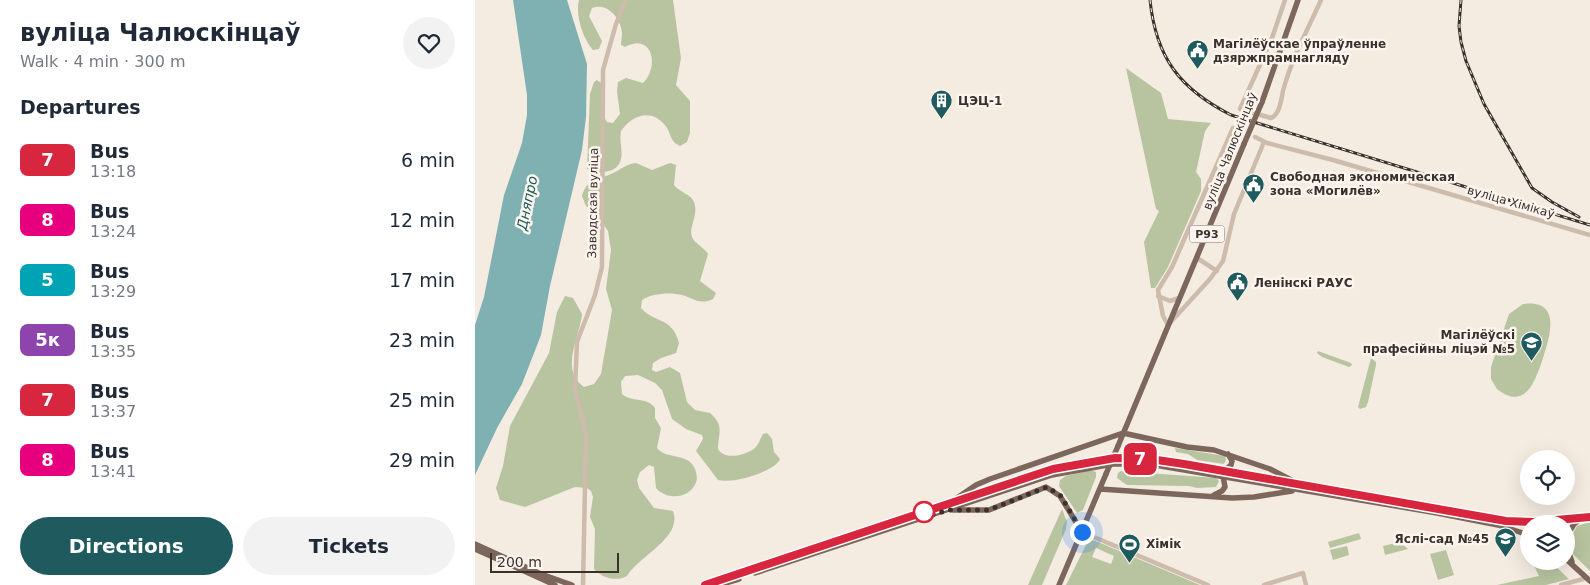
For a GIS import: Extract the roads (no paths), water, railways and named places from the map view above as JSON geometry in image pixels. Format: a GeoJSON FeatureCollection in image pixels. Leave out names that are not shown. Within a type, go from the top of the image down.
{"type":"FeatureCollection","features":[{"type":"Feature","properties":{"kind":"main road","name":"вуліца Чалюскінцаў"},"geometry":{"type":"LineString","coordinates":[[1059,585],[1244,144],[1298,0]]}},
{"type":"Feature","properties":{"kind":"main road"},"geometry":{"type":"LineString","coordinates":[[704,585],[948,507],[976,485],[990,479],[1123,433],[1228,454],[1270,469],[1298,487]]}},
{"type":"Feature","properties":{"kind":"main road"},"geometry":{"type":"LineString","coordinates":[[1223,473],[1231,465],[1228,454]]}},
{"type":"Feature","properties":{"kind":"main road"},"geometry":{"type":"LineString","coordinates":[[719,585],[1053,469],[1114,461],[1150,459],[1420,508],[1497,525],[1520,532]]}},
{"type":"Feature","properties":{"kind":"main road"},"geometry":{"type":"LineString","coordinates":[[1212,496],[1222,491],[1225,487],[1223,473]]}},
{"type":"Feature","properties":{"kind":"main road"},"geometry":{"type":"LineString","coordinates":[[948,507],[989,510],[1047,487],[1061,496],[1082,532]]}},
{"type":"Feature","properties":{"kind":"main road"},"geometry":{"type":"LineString","coordinates":[[1100,489],[1254,497],[1298,487]]}},
{"type":"Feature","properties":{"kind":"main road"},"geometry":{"type":"LineString","coordinates":[[1420,508],[1520,523],[1590,517]]}},
{"type":"Feature","properties":{"kind":"main road"},"geometry":{"type":"LineString","coordinates":[[1575,523],[1581,519]]}},
{"type":"Feature","properties":{"kind":"main road"},"geometry":{"type":"LineString","coordinates":[[475,544],[486,552],[555,585]]}},
{"type":"Feature","properties":{"kind":"main road"},"geometry":{"type":"LineString","coordinates":[[475,549],[571,585]]}},
{"type":"Feature","properties":{"kind":"main road"},"geometry":{"type":"LineString","coordinates":[[1575,566],[1589,579]]}},
{"type":"Feature","properties":{"kind":"street","name":"Заводская вуліца"},"geometry":{"type":"LineString","coordinates":[[583,585],[585,436],[575,389],[577,342],[595,295],[602,267],[603,70],[615,24],[626,0]]}},
{"type":"Feature","properties":{"kind":"street"},"geometry":{"type":"LineString","coordinates":[[1285,0],[1272,38],[1240,109],[1271,118],[1277,112],[1284,88],[1321,0]]}},
{"type":"Feature","properties":{"kind":"street"},"geometry":{"type":"LineString","coordinates":[[1243,130],[1233,128],[1172,267],[1158,290],[1163,316],[1168,324],[1223,261],[1234,214],[1264,142]]}},
{"type":"Feature","properties":{"kind":"street","name":"вуліца Хімікаў"},"geometry":{"type":"LineString","coordinates":[[1255,137],[1264,142],[1590,235]]}},
{"type":"Feature","properties":{"kind":"street"},"geometry":{"type":"LineString","coordinates":[[1197,258],[1217,270]]}},
{"type":"Feature","properties":{"kind":"street"},"geometry":{"type":"LineString","coordinates":[[1158,296],[1170,301],[1179,298]]}},
{"type":"Feature","properties":{"kind":"street"},"geometry":{"type":"LineString","coordinates":[[1082,532],[1208,585]]}},
{"type":"Feature","properties":{"kind":"street"},"geometry":{"type":"LineString","coordinates":[[1264,585],[1303,573],[1306,585]]}},
{"type":"Feature","properties":{"kind":"street"},"geometry":{"type":"LineString","coordinates":[[1561,585],[1589,579]]}},
{"type":"Feature","properties":{"kind":"water","name":"Дняпро"},"geometry":{"type":"Polygon","coordinates":[[[513,0],[567,0],[587,64],[586,117],[582,150],[550,286],[541,335],[522,384],[497,428],[475,475],[475,325],[484,297],[504,195],[522,143],[527,115],[527,95],[513,0]]]}},
{"type":"Feature","properties":{"kind":"railway"},"geometry":{"type":"LineString","coordinates":[[1150,0],[1158,39],[1174,70],[1198,94],[1231,115],[1590,225]]}},
{"type":"Feature","properties":{"kind":"railway"},"geometry":{"type":"LineString","coordinates":[[1461,0],[1459,26],[1461,42],[1466,61],[1484,104],[1532,188],[1579,217]]}},
{"type":"Feature","properties":{"kind":"place","name":"Магілёўскае ўпраўленне дзяржпрамнагляду"},"geometry":{"type":"Point","coordinates":[1197,70]}},
{"type":"Feature","properties":{"kind":"place","name":"ЦЭЦ-1"},"geometry":{"type":"Point","coordinates":[942,120]}},
{"type":"Feature","properties":{"kind":"place","name":"Свободная экономическая зона «Могилёв»"},"geometry":{"type":"Point","coordinates":[1254,203]}},
{"type":"Feature","properties":{"kind":"place","name":"Ленінскі РАУС"},"geometry":{"type":"Point","coordinates":[1238,302]}},
{"type":"Feature","properties":{"kind":"place","name":"Магілёўскі прафесійны ліцэй №5"},"geometry":{"type":"Point","coordinates":[1531,361]}},
{"type":"Feature","properties":{"kind":"place","name":"Яслі-сад №45"},"geometry":{"type":"Point","coordinates":[1505,558]}},
{"type":"Feature","properties":{"kind":"place","name":"Хімік"},"geometry":{"type":"Point","coordinates":[1130,563]}}]}
